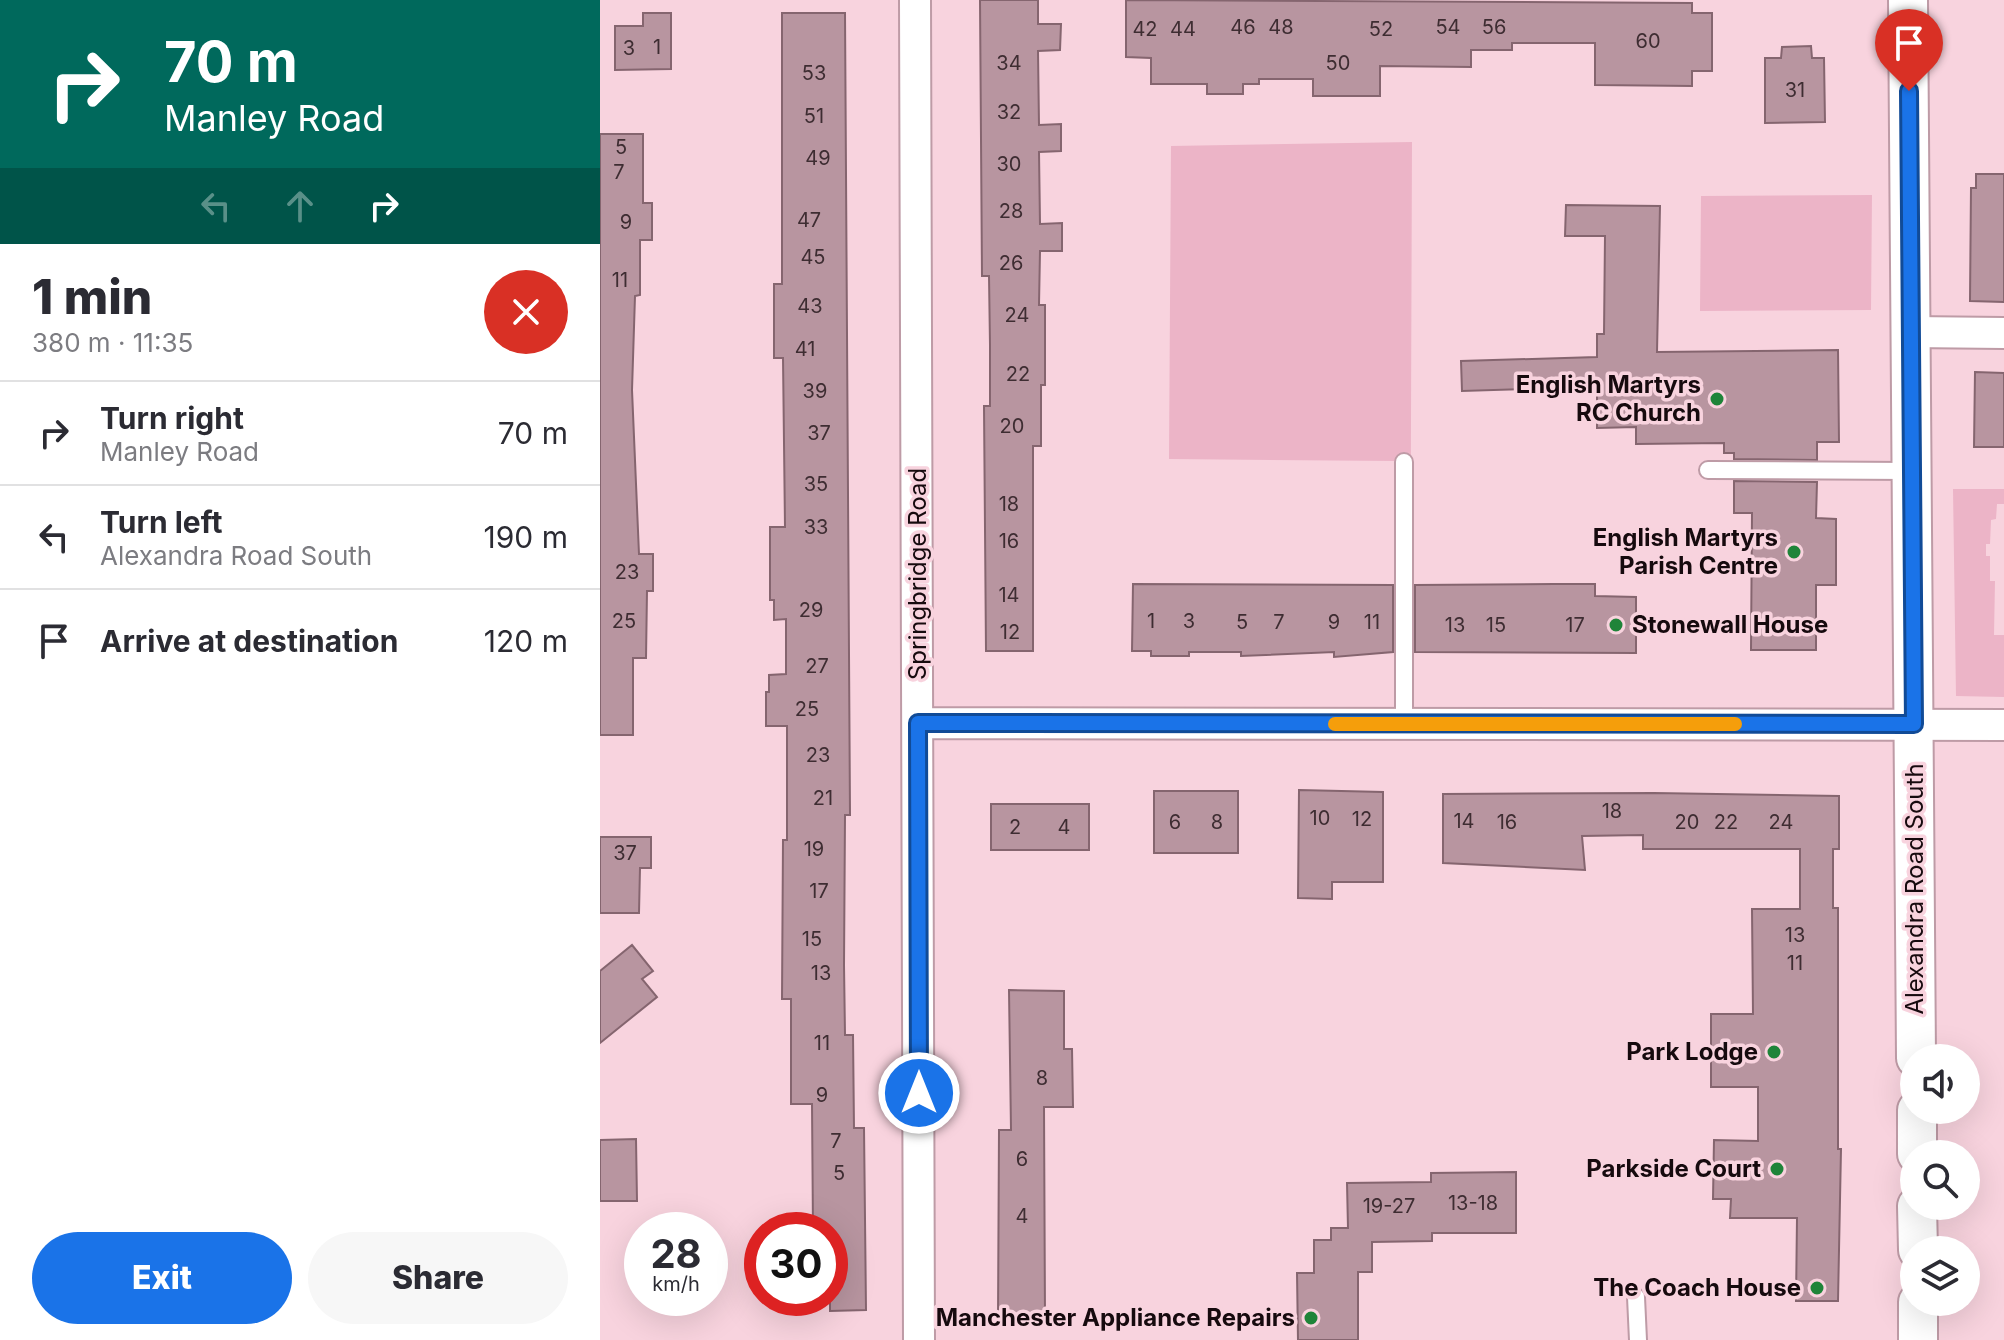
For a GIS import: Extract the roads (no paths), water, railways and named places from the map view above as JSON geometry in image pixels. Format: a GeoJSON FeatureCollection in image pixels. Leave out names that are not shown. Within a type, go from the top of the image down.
{"type":"FeatureCollection","features":[{"type":"Feature","properties":{"kind":"street","name":"Springbridge Road"},"geometry":{"type":"LineString","coordinates":[[915,0],[919,1340]]}},
{"type":"Feature","properties":{"kind":"street","name":"Alexandra Road South"},"geometry":{"type":"LineString","coordinates":[[1908,0],[1916,1044]]}},
{"type":"Feature","properties":{"kind":"street"},"geometry":{"type":"LineString","coordinates":[[1911,332],[2004,333]]}},
{"type":"Feature","properties":{"kind":"street"},"geometry":{"type":"LineString","coordinates":[[918,723],[2004,725]]}},
{"type":"Feature","properties":{"kind":"street"},"geometry":{"type":"LineString","coordinates":[[1918,1316],[1918,1340]]}},
{"type":"Feature","properties":{"kind":"lane"},"geometry":{"type":"LineString","coordinates":[[1404,462],[1404,724]]}},
{"type":"Feature","properties":{"kind":"lane"},"geometry":{"type":"LineString","coordinates":[[1708,470],[1913,471]]}},
{"type":"Feature","properties":{"kind":"lane"},"geometry":{"type":"LineString","coordinates":[[1636,1297],[1638,1340]]}},
{"type":"Feature","properties":{"kind":"place","name":"English Martyrs RC Church"},"geometry":{"type":"Point","coordinates":[1717,399]}},
{"type":"Feature","properties":{"kind":"place","name":"English Martyrs Parish Centre"},"geometry":{"type":"Point","coordinates":[1794,552]}},
{"type":"Feature","properties":{"kind":"place","name":"Stonewall House"},"geometry":{"type":"Point","coordinates":[1616,625]}},
{"type":"Feature","properties":{"kind":"place","name":"Park Lodge"},"geometry":{"type":"Point","coordinates":[1774,1052]}},
{"type":"Feature","properties":{"kind":"place","name":"Parkside Court"},"geometry":{"type":"Point","coordinates":[1777,1169]}},
{"type":"Feature","properties":{"kind":"place","name":"The Coach House"},"geometry":{"type":"Point","coordinates":[1817,1288]}},
{"type":"Feature","properties":{"kind":"place","name":"Manchester Appliance Repairs"},"geometry":{"type":"Point","coordinates":[1311,1318]}}]}
